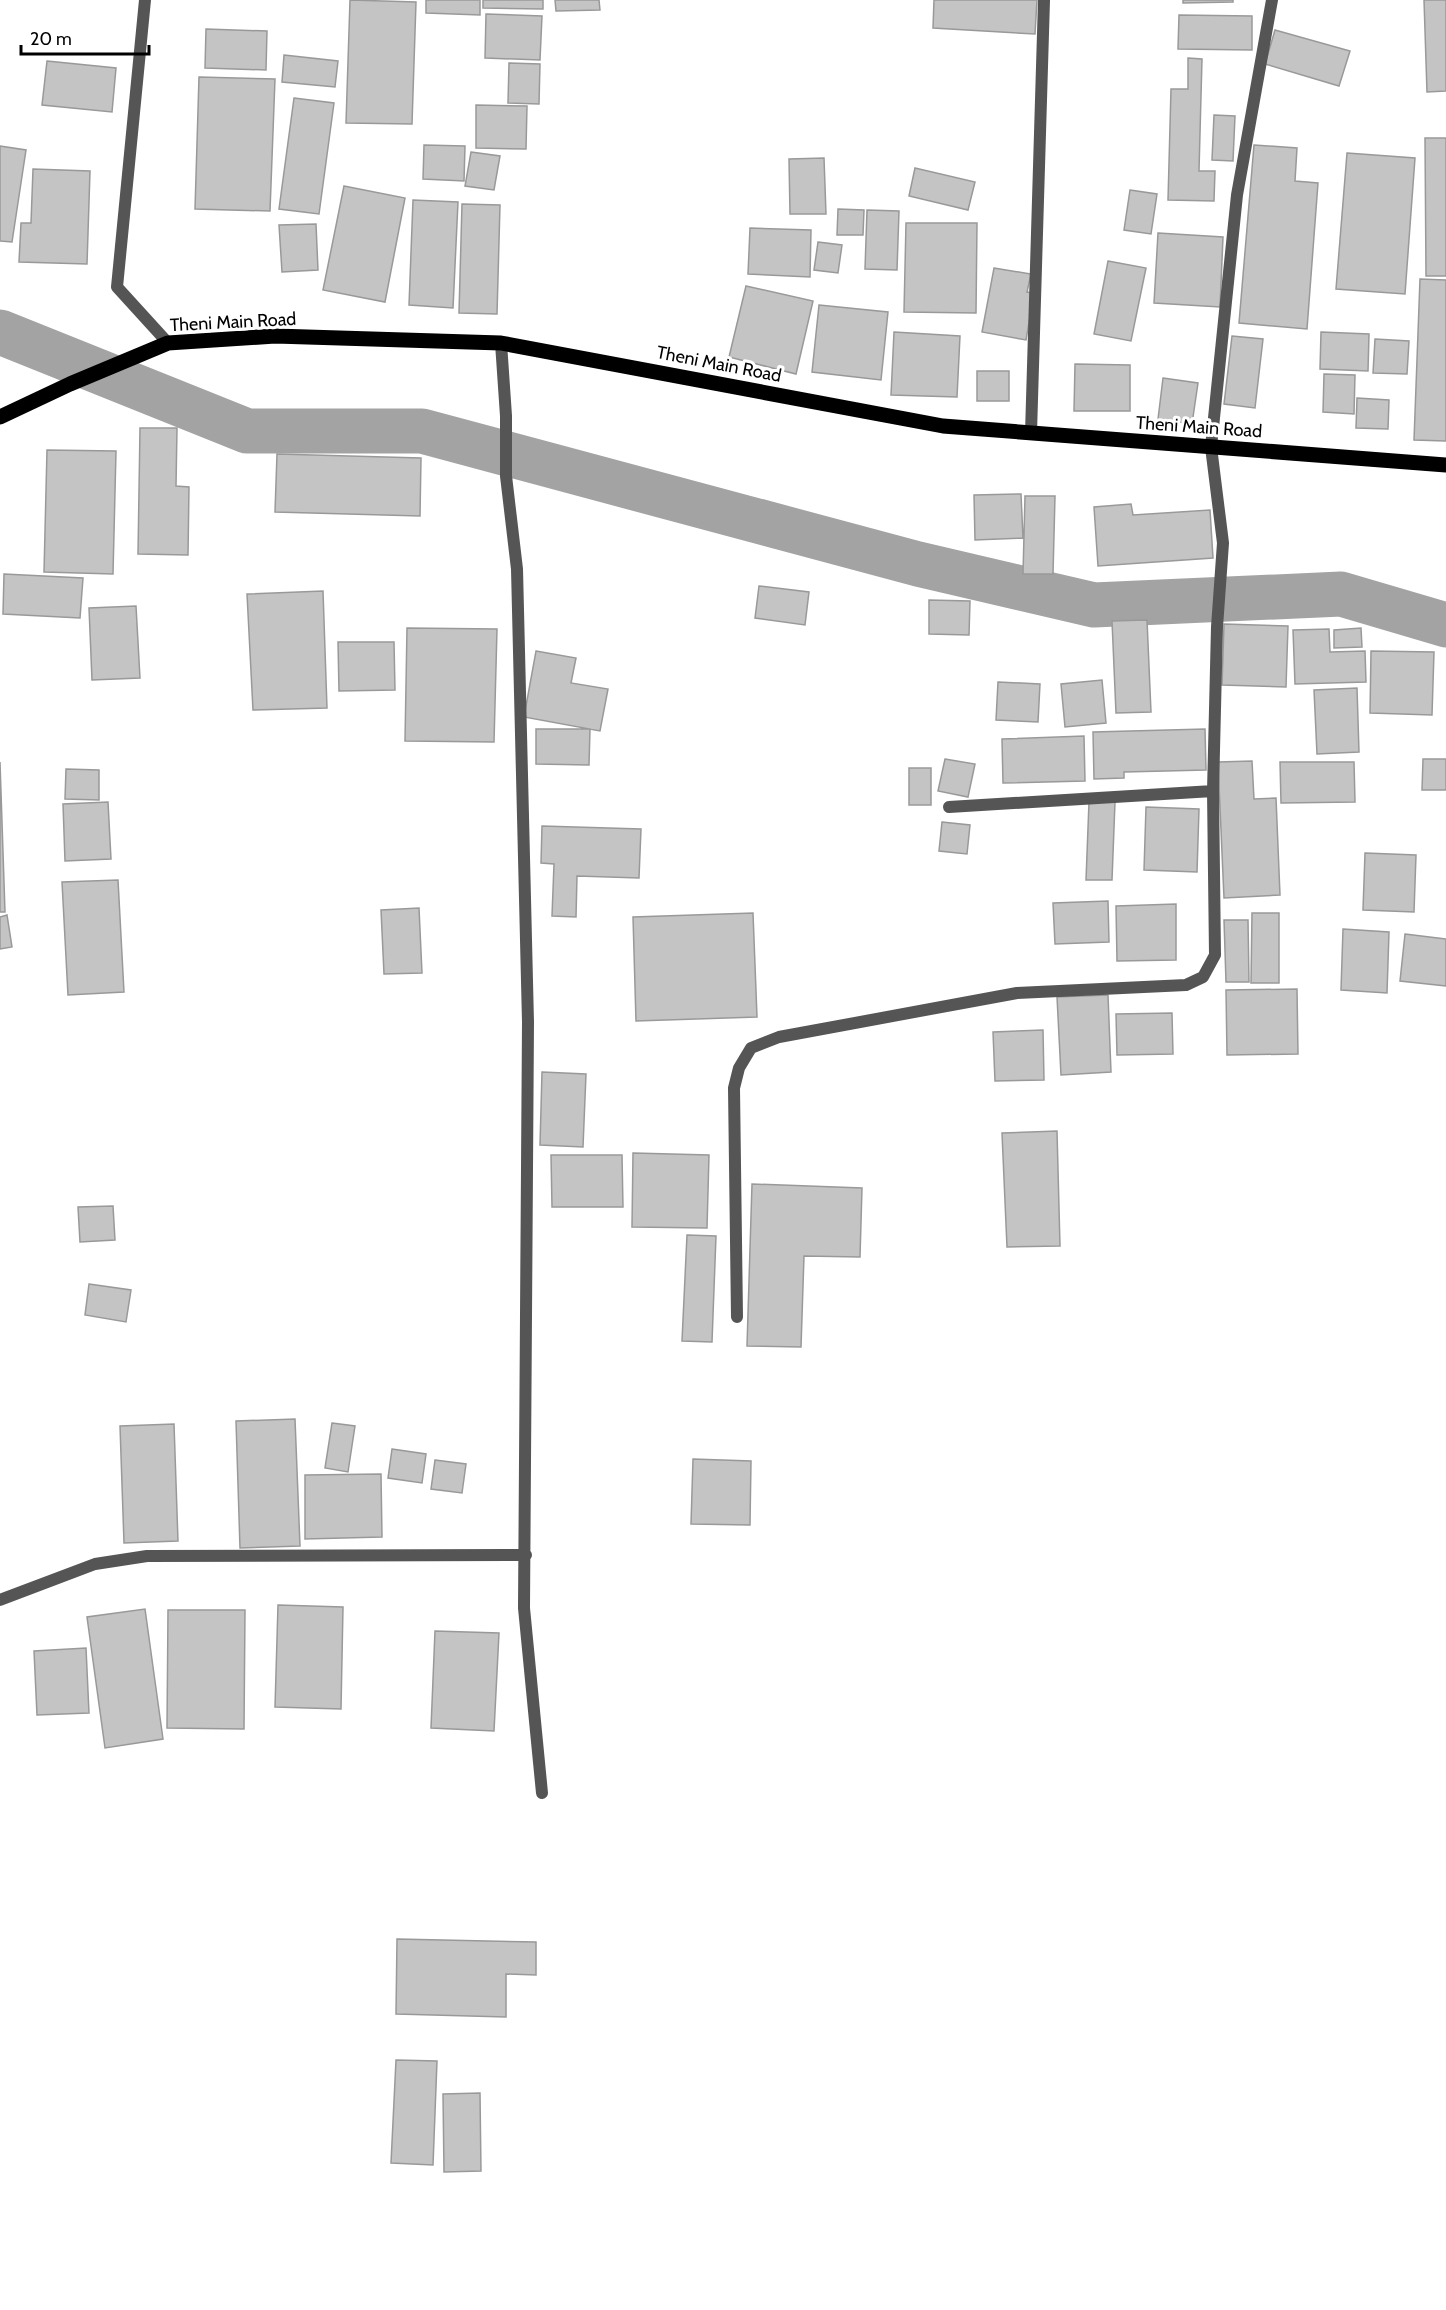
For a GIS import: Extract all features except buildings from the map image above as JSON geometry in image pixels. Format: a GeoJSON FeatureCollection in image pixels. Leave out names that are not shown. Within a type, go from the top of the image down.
{"type":"FeatureCollection","features":[{"type":"Feature","properties":{"kind":"main road","name":"Theni Main Road"},"geometry":{"type":"LineString","coordinates":[[0,417],[70,384],[168,343],[275,336],[501,343],[943,426],[1446,465]]}},
{"type":"Feature","properties":{"kind":"street"},"geometry":{"type":"LineString","coordinates":[[145,0],[117,287],[168,343]]}},
{"type":"Feature","properties":{"kind":"street"},"geometry":{"type":"LineString","coordinates":[[1031,433],[1044,0]]}},
{"type":"Feature","properties":{"kind":"street"},"geometry":{"type":"LineString","coordinates":[[737,1317],[734,1088],[739,1068],[751,1048],[779,1038],[1008,995],[1186,985],[1203,977],[1215,955],[1213,791],[1217,627],[1223,543],[1211,447],[1237,195],[1272,0]]}},
{"type":"Feature","properties":{"kind":"street"},"geometry":{"type":"LineString","coordinates":[[501,343],[506,416],[506,476],[517,569],[528,1022],[524,1608],[543,1793]]}},
{"type":"Feature","properties":{"kind":"street"},"geometry":{"type":"LineString","coordinates":[[949,807],[1213,791]]}},
{"type":"Feature","properties":{"kind":"street"},"geometry":{"type":"LineString","coordinates":[[0,1600],[95,1564],[147,1556],[526,1556]]}},
{"type":"Feature","properties":{"kind":"waterway"},"geometry":{"type":"LineString","coordinates":[[0,332],[247,431],[422,431],[918,564],[1094,605],[1341,594],[1446,625]]}}]}
